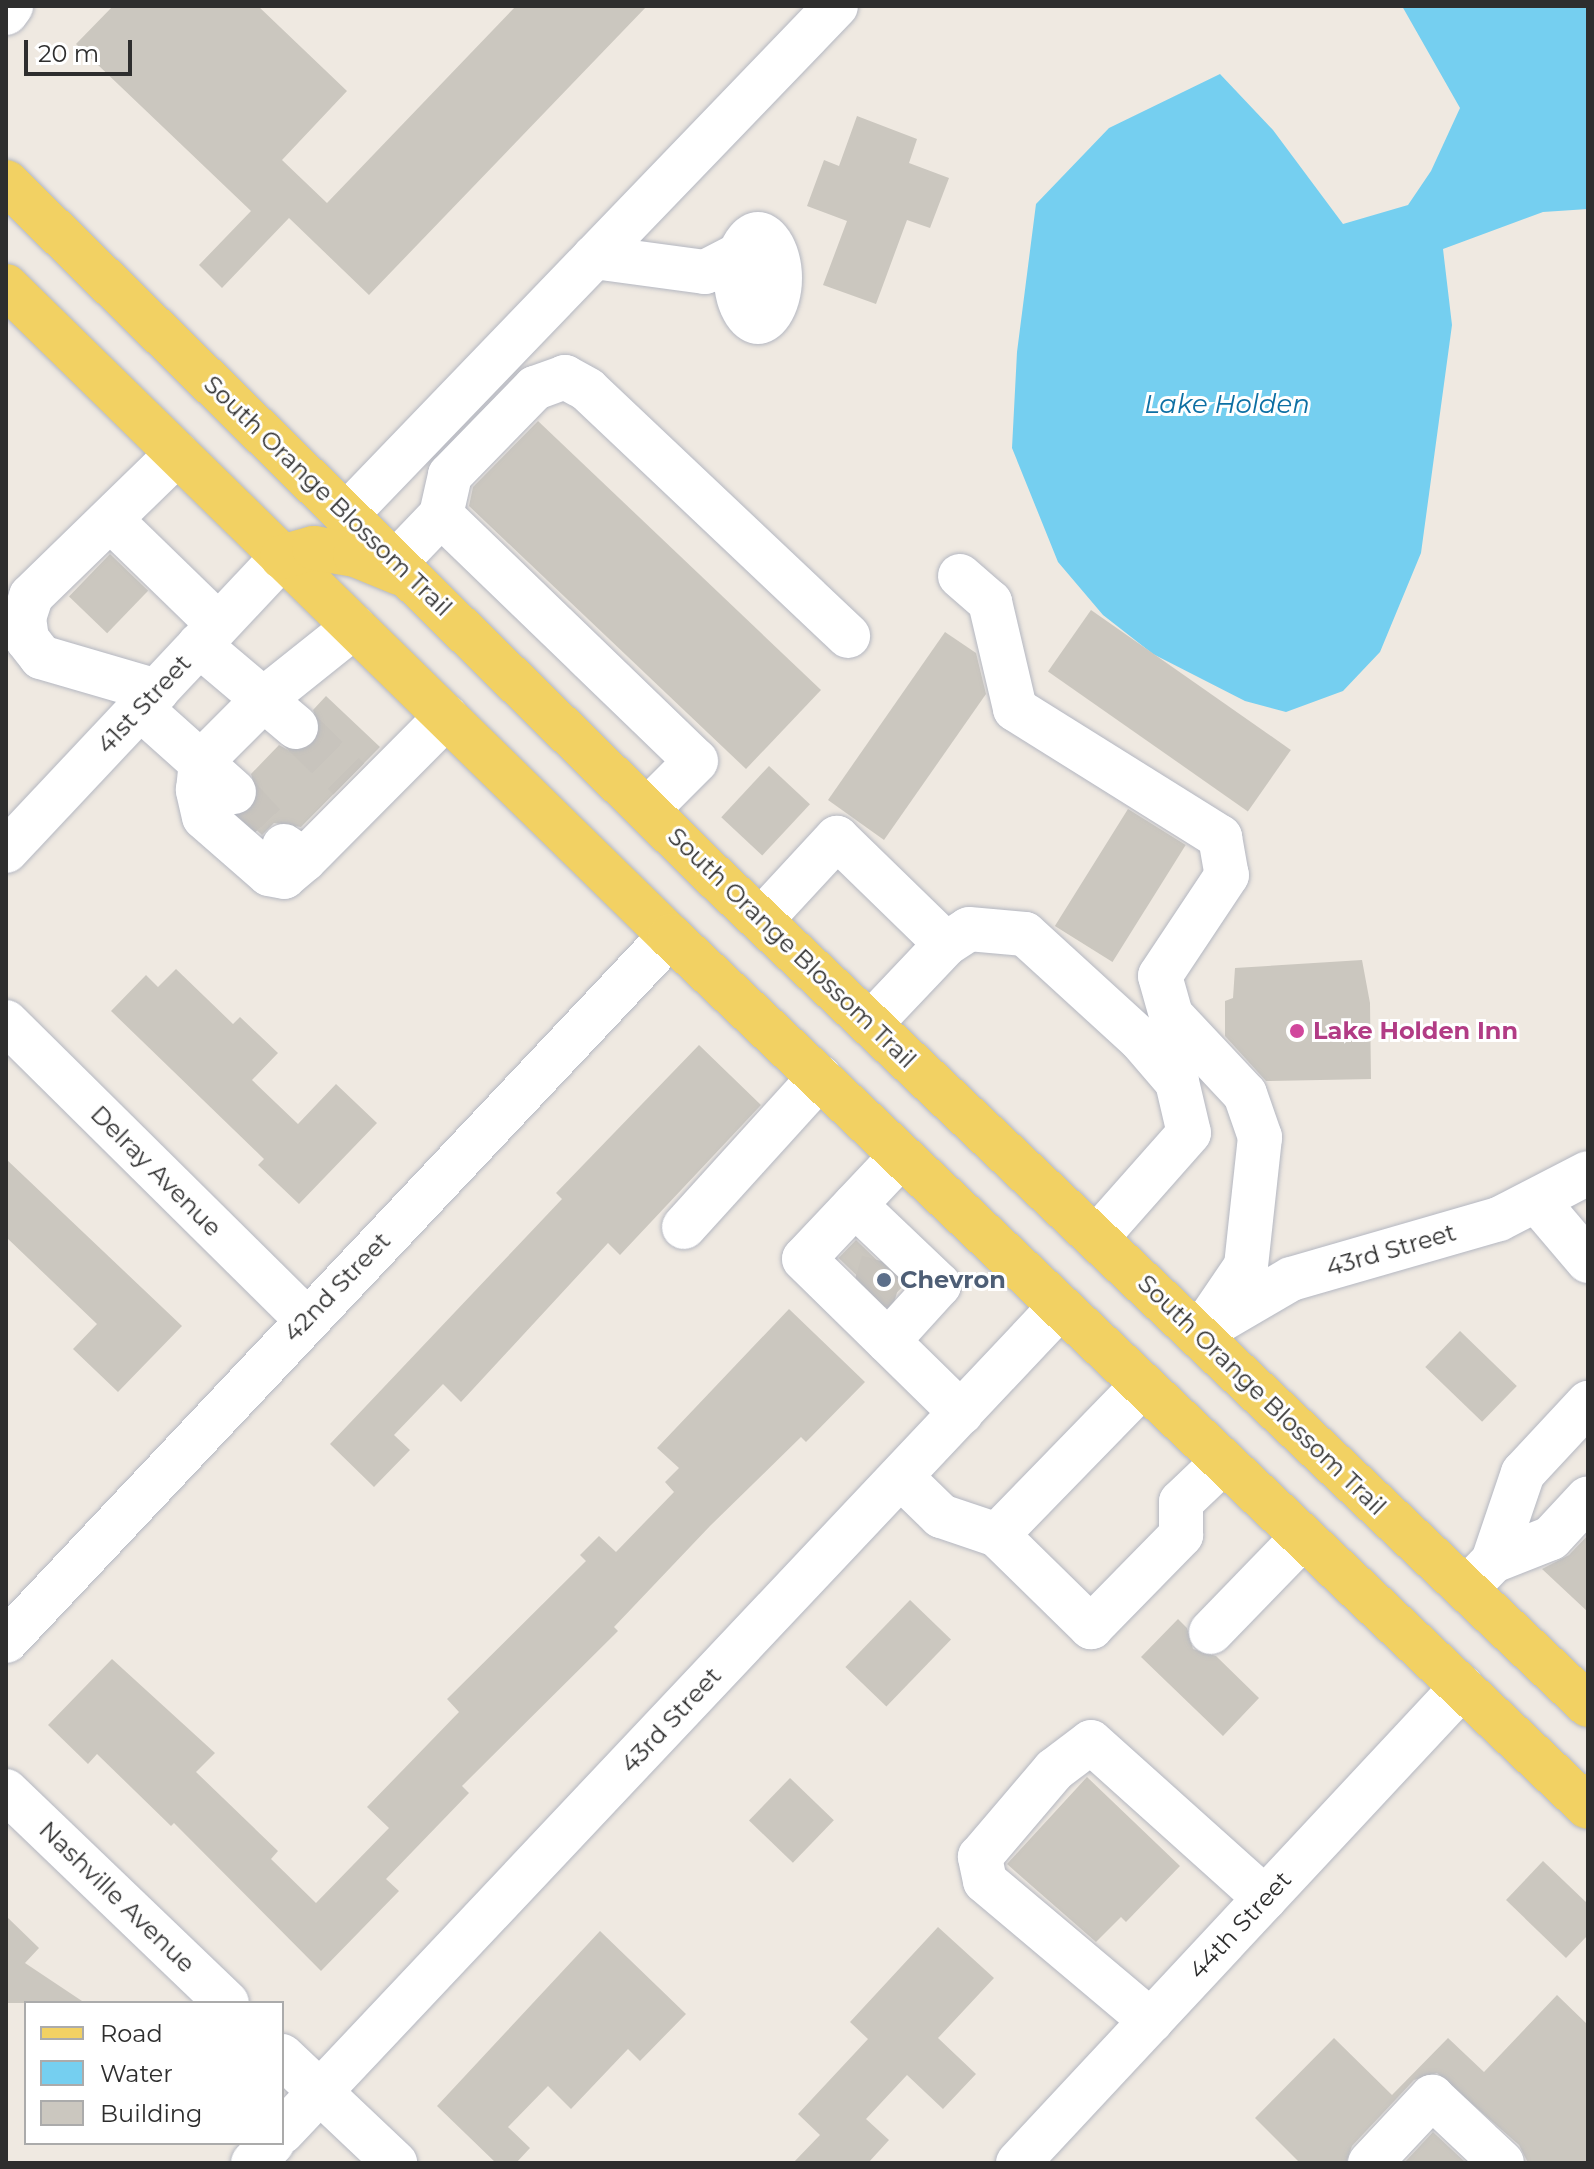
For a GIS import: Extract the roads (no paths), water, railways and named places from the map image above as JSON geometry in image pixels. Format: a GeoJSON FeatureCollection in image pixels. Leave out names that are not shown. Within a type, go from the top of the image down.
{"type":"FeatureCollection","features":[{"type":"Feature","properties":{"kind":"main road","name":"South Orange Blossom Trail"},"geometry":{"type":"LineString","coordinates":[[6,182],[761,920],[1199,1335],[1480,1575],[1582,1687]]}},
{"type":"Feature","properties":{"kind":"main road"},"geometry":{"type":"LineString","coordinates":[[6,286],[670,936],[1588,1807]]}},
{"type":"Feature","properties":{"kind":"main road"},"geometry":{"type":"LineString","coordinates":[[282,557],[314,548],[355,555],[406,571]]}},
{"type":"Feature","properties":{"kind":"street"},"geometry":{"type":"LineString","coordinates":[[6,13],[11,6]]}},
{"type":"Feature","properties":{"kind":"street"},"geometry":{"type":"LineString","coordinates":[[347,514],[836,6]]}},
{"type":"Feature","properties":{"kind":"street"},"geometry":{"type":"LineString","coordinates":[[594,257],[705,272],[738,255]]}},
{"type":"Feature","properties":{"kind":"street"},"geometry":{"type":"LineString","coordinates":[[406,571],[441,515],[450,475],[535,388],[565,377],[588,390],[848,636]]}},
{"type":"Feature","properties":{"kind":"street"},"geometry":{"type":"LineString","coordinates":[[177,454],[112,521],[99,525],[31,596],[24,618],[27,639],[41,657],[148,699],[201,762],[234,792]]}},
{"type":"Feature","properties":{"kind":"street"},"geometry":{"type":"LineString","coordinates":[[441,515],[696,761],[647,810]]}},
{"type":"Feature","properties":{"kind":"street"},"geometry":{"type":"LineString","coordinates":[[112,521],[265,698],[296,727]]}},
{"type":"Feature","properties":{"kind":"street","name":"41st Street"},"geometry":{"type":"LineString","coordinates":[[6,851],[282,557]]}},
{"type":"Feature","properties":{"kind":"street"},"geometry":{"type":"LineString","coordinates":[[960,576],[990,602],[1015,709],[1220,837],[1227,875],[1160,976],[1171,1015],[1245,1094],[1260,1137],[1248,1252],[1199,1335]]}},
{"type":"Feature","properties":{"kind":"street"},"geometry":{"type":"LineString","coordinates":[[354,627],[265,698],[201,762],[198,790],[204,817],[269,874],[284,877],[294,853],[358,788],[446,717]]}},
{"type":"Feature","properties":{"kind":"street"},"geometry":{"type":"LineString","coordinates":[[761,920],[837,838],[946,944]]}},
{"type":"Feature","properties":{"kind":"street"},"geometry":{"type":"LineString","coordinates":[[871,1023],[946,944],[969,929],[1025,934],[1140,1039],[1177,1082],[1189,1133],[1097,1237]]}},
{"type":"Feature","properties":{"kind":"street","name":"42nd Street"},"geometry":{"type":"LineString","coordinates":[[6,1641],[670,936]]}},
{"type":"Feature","properties":{"kind":"street","name":"Delray Avenue"},"geometry":{"type":"LineString","coordinates":[[6,1022],[306,1319]]}},
{"type":"Feature","properties":{"kind":"street"},"geometry":{"type":"LineString","coordinates":[[684,1227],[820,1077]]}},
{"type":"Feature","properties":{"kind":"street"},"geometry":{"type":"LineString","coordinates":[[880,1293],[804,1259],[901,1156]]}},
{"type":"Feature","properties":{"kind":"street","name":"43rd Street"},"geometry":{"type":"LineString","coordinates":[[1199,1335],[1234,1309],[1291,1279],[1499,1219],[1588,1173]]}},
{"type":"Feature","properties":{"kind":"street"},"geometry":{"type":"LineString","coordinates":[[1537,1201],[1588,1261]]}},
{"type":"Feature","properties":{"kind":"street"},"geometry":{"type":"LineString","coordinates":[[855,1205],[880,1293],[961,1413]]}},
{"type":"Feature","properties":{"kind":"street","name":"43rd Street"},"geometry":{"type":"LineString","coordinates":[[284,2130],[1059,1308]]}},
{"type":"Feature","properties":{"kind":"street"},"geometry":{"type":"LineString","coordinates":[[997,1535],[1142,1386]]}},
{"type":"Feature","properties":{"kind":"street"},"geometry":{"type":"LineString","coordinates":[[1480,1575],[1523,1473],[1588,1403]]}},
{"type":"Feature","properties":{"kind":"street"},"geometry":{"type":"LineString","coordinates":[[901,1477],[941,1516],[997,1535],[1091,1627],[1181,1502],[1223,1462]]}},
{"type":"Feature","properties":{"kind":"street"},"geometry":{"type":"LineString","coordinates":[[1480,1575],[1551,1538],[1588,1498]]}},
{"type":"Feature","properties":{"kind":"street"},"geometry":{"type":"LineString","coordinates":[[1138,1558],[1181,1535],[1181,1502]]}},
{"type":"Feature","properties":{"kind":"street"},"geometry":{"type":"LineString","coordinates":[[1211,1632],[1303,1537]]}},
{"type":"Feature","properties":{"kind":"street","name":"44th Street"},"geometry":{"type":"LineString","coordinates":[[1018,2163],[1462,1687]]}},
{"type":"Feature","properties":{"kind":"street"},"geometry":{"type":"LineString","coordinates":[[1151,2021],[985,1881],[980,1857],[1054,1770],[1091,1742],[1265,1898]]}},
{"type":"Feature","properties":{"kind":"street","name":"Nashville Avenue"},"geometry":{"type":"LineString","coordinates":[[6,1791],[225,2001]]}},
{"type":"Feature","properties":{"kind":"street"},"geometry":{"type":"LineString","coordinates":[[284,2058],[395,2163]]}},
{"type":"Feature","properties":{"kind":"street"},"geometry":{"type":"LineString","coordinates":[[1370,2163],[1432,2097],[1489,2158]]}},
{"type":"Feature","properties":{"kind":"street"},"geometry":{"type":"LineString","coordinates":[[253,2163],[270,2145]]}},
{"type":"Feature","properties":{"kind":"water","name":"Lake Holden"},"geometry":{"type":"Polygon","coordinates":[[[1402,6],[1588,6],[1588,209],[1543,212],[1443,249],[1452,325],[1421,553],[1380,652],[1343,691],[1286,712],[1245,701],[1153,654],[1103,615],[1058,562],[1012,448],[1017,352],[1036,204],[1109,128],[1220,74],[1273,130],[1343,224],[1408,205],[1431,171],[1460,108],[1402,6]]]}},
{"type":"Feature","properties":{"kind":"tunnel"},"geometry":{"type":"LineString","coordinates":[[296,727],[349,779]]}},
{"type":"Feature","properties":{"kind":"tunnel"},"geometry":{"type":"LineString","coordinates":[[234,792],[284,846]]}},
{"type":"Feature","properties":{"kind":"tunnel"},"geometry":{"type":"LineString","coordinates":[[871,1303],[883,1262]]}},
{"type":"Feature","properties":{"kind":"place","name":"Lake Holden Inn"},"geometry":{"type":"Point","coordinates":[1297,1031]}},
{"type":"Feature","properties":{"kind":"place","name":"Chevron"},"geometry":{"type":"Point","coordinates":[884,1280]}}]}
